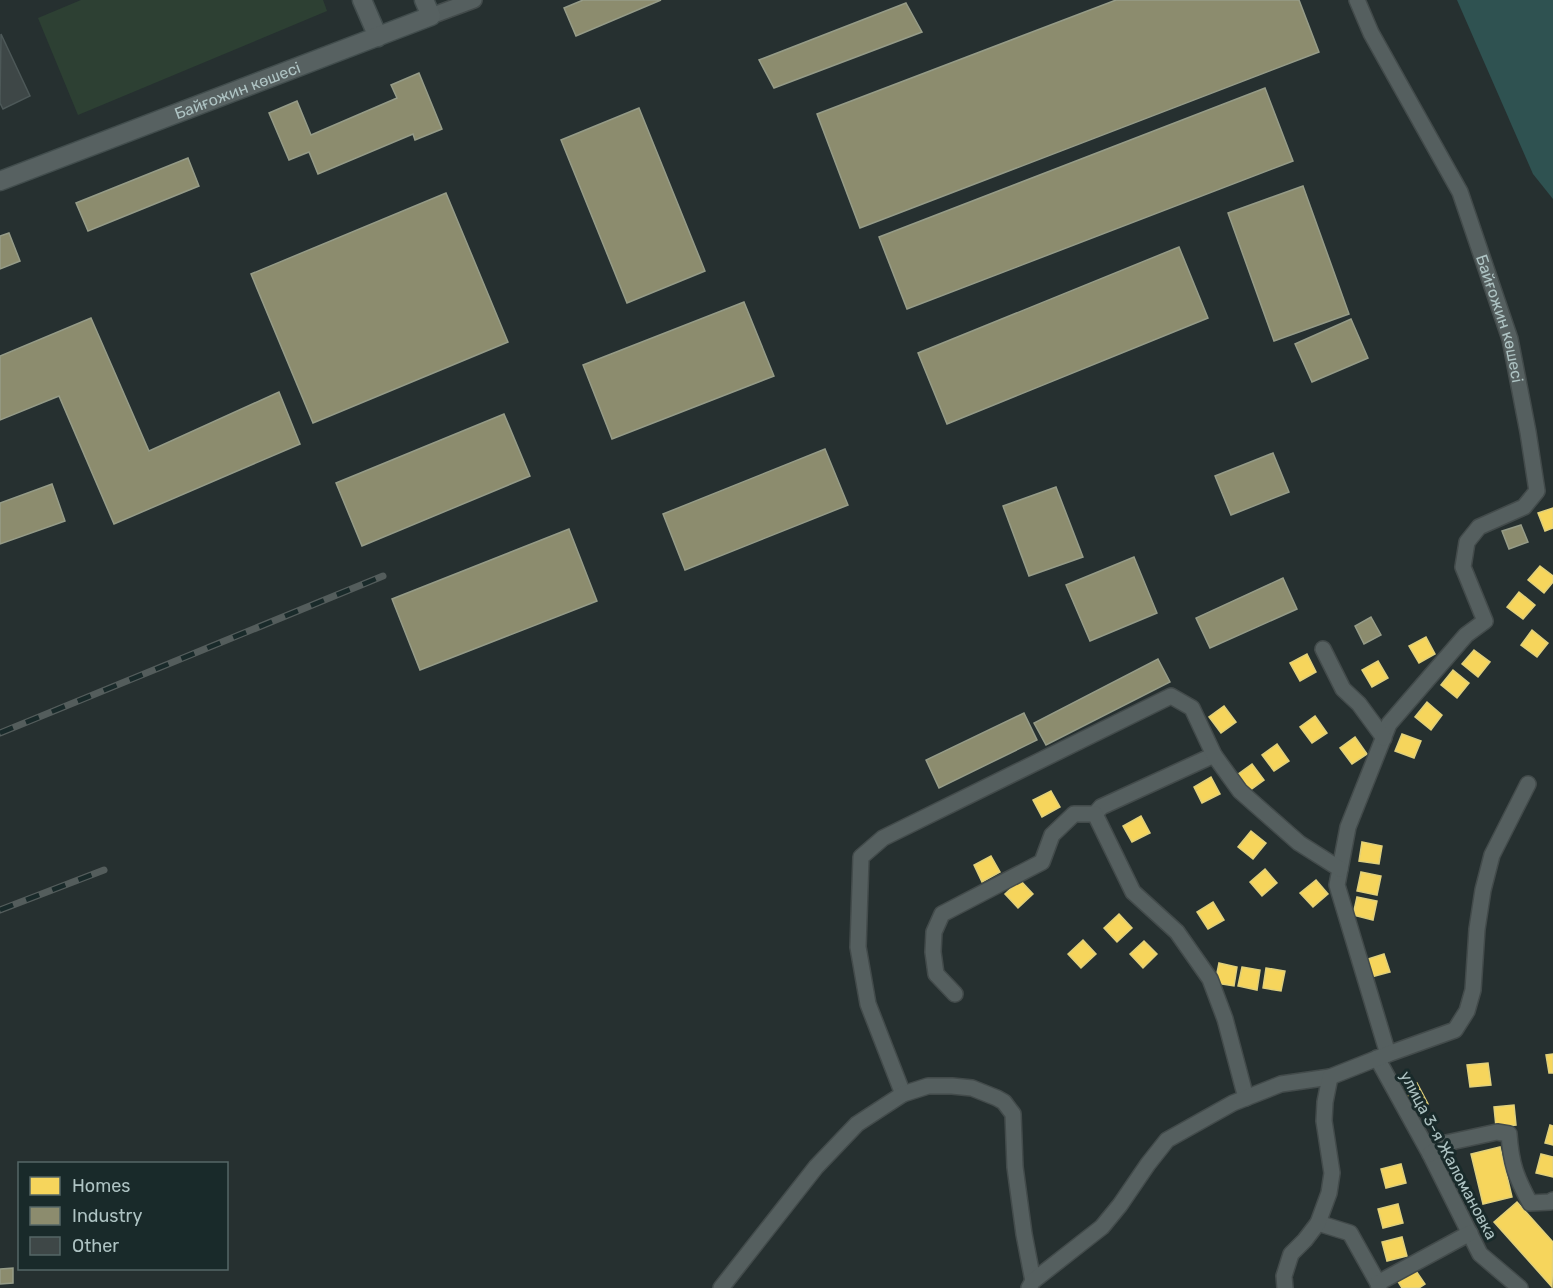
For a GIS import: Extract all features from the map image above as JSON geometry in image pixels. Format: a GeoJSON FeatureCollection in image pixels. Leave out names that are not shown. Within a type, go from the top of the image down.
{"type":"FeatureCollection","features":[{"type":"Feature","properties":{"kind":"main road"},"geometry":{"type":"LineString","coordinates":[[362,0],[378,37]]}},
{"type":"Feature","properties":{"kind":"main road","name":"Байғожин көшесі"},"geometry":{"type":"LineString","coordinates":[[0,181],[378,37],[427,8]]}},
{"type":"Feature","properties":{"kind":"street","name":"Байғожин көшесі"},"geometry":{"type":"LineString","coordinates":[[427,8],[474,0]]}},
{"type":"Feature","properties":{"kind":"street","name":"Байғожин көшесі"},"geometry":{"type":"LineString","coordinates":[[1357,0],[1371,33],[1460,192],[1510,339],[1537,491],[1524,507],[1479,527],[1467,542],[1463,567],[1485,621]]}},
{"type":"Feature","properties":{"kind":"street","name":"улица 3-я Жаломановка"},"geometry":{"type":"LineString","coordinates":[[1485,621],[1466,635],[1389,724],[1348,827],[1336,885],[1382,1056],[1480,1254],[1520,1288]]}},
{"type":"Feature","properties":{"kind":"street"},"geometry":{"type":"LineString","coordinates":[[1323,649],[1343,689],[1359,704],[1384,738]]}},
{"type":"Feature","properties":{"kind":"street"},"geometry":{"type":"LineString","coordinates":[[903,1094],[868,1004],[858,948],[861,857],[883,838],[1171,696],[1192,708],[1214,755],[1240,791],[1299,843],[1340,869]]}},
{"type":"Feature","properties":{"kind":"street"},"geometry":{"type":"LineString","coordinates":[[955,994],[936,974],[933,952],[934,932],[942,914],[1042,862],[1053,835],[1074,814],[1095,814],[1101,807],[1214,755]]}},
{"type":"Feature","properties":{"kind":"street"},"geometry":{"type":"LineString","coordinates":[[1031,1284],[1102,1227],[1167,1140],[1233,1103],[1281,1084],[1330,1077],[1455,1030],[1467,1011],[1473,990],[1483,890],[1492,855],[1528,784]]}},
{"type":"Feature","properties":{"kind":"street"},"geometry":{"type":"LineString","coordinates":[[1095,814],[1133,892],[1177,933],[1210,980],[1225,1019],[1246,1098]]}},
{"type":"Feature","properties":{"kind":"street"},"geometry":{"type":"LineString","coordinates":[[1285,1288],[1284,1276],[1291,1254],[1318,1223],[1329,1193],[1332,1173],[1324,1121],[1330,1077]]}},
{"type":"Feature","properties":{"kind":"street"},"geometry":{"type":"LineString","coordinates":[[721,1288],[824,1159],[857,1124],[903,1094],[928,1086],[972,1088],[1004,1102],[1012,1114],[1015,1167],[1031,1284]]}},
{"type":"Feature","properties":{"kind":"street"},"geometry":{"type":"LineString","coordinates":[[1430,1154],[1446,1143],[1497,1132],[1509,1134],[1510,1156],[1515,1173],[1530,1203],[1553,1200]]}},
{"type":"Feature","properties":{"kind":"street"},"geometry":{"type":"LineString","coordinates":[[1318,1223],[1350,1233],[1378,1286],[1470,1233]]}},
{"type":"Feature","properties":{"kind":"green space"},"geometry":{"type":"Polygon","coordinates":[[[81,0],[323,0],[327,11],[78,115],[38,18],[81,0]]]}},
{"type":"Feature","properties":{"kind":"water"},"geometry":{"type":"Polygon","coordinates":[[[1457,0],[1553,0],[1553,199],[1533,174],[1457,0]]]}},
{"type":"Feature","properties":{"kind":"building: Homes"},"geometry":{"type":"Polygon","coordinates":[[[1553,508],[1553,528],[1545,531],[1538,513],[1553,508]]]}},
{"type":"Feature","properties":{"kind":"building: Homes"},"geometry":{"type":"Polygon","coordinates":[[[1540,566],[1553,576],[1553,582],[1544,593],[1528,580],[1540,566]]]}},
{"type":"Feature","properties":{"kind":"building: Homes"},"geometry":{"type":"Polygon","coordinates":[[[1519,592],[1535,605],[1523,619],[1507,607],[1519,592]]]}},
{"type":"Feature","properties":{"kind":"building: Homes"},"geometry":{"type":"Polygon","coordinates":[[[1532,630],[1548,643],[1537,657],[1521,645],[1532,630]]]}},
{"type":"Feature","properties":{"kind":"building: Homes"},"geometry":{"type":"Polygon","coordinates":[[[1426,637],[1435,654],[1419,663],[1409,646],[1426,637]]]}},
{"type":"Feature","properties":{"kind":"building: Homes"},"geometry":{"type":"Polygon","coordinates":[[[1474,650],[1490,662],[1478,677],[1462,664],[1474,650]]]}},
{"type":"Feature","properties":{"kind":"building: Homes"},"geometry":{"type":"Polygon","coordinates":[[[1307,654],[1316,672],[1300,681],[1290,663],[1307,654]]]}},
{"type":"Feature","properties":{"kind":"building: Homes"},"geometry":{"type":"Polygon","coordinates":[[[1378,661],[1388,678],[1372,687],[1362,670],[1378,661]]]}},
{"type":"Feature","properties":{"kind":"building: Homes"},"geometry":{"type":"Polygon","coordinates":[[[1453,670],[1469,683],[1457,698],[1441,685],[1453,670]]]}},
{"type":"Feature","properties":{"kind":"building: Homes"},"geometry":{"type":"Polygon","coordinates":[[[1427,702],[1442,715],[1431,730],[1415,717],[1427,702]]]}},
{"type":"Feature","properties":{"kind":"building: Homes"},"geometry":{"type":"Polygon","coordinates":[[[1224,706],[1236,722],[1221,733],[1209,717],[1224,706]]]}},
{"type":"Feature","properties":{"kind":"building: Homes"},"geometry":{"type":"Polygon","coordinates":[[[1315,716],[1327,733],[1312,743],[1300,727],[1315,716]]]}},
{"type":"Feature","properties":{"kind":"building: Homes"},"geometry":{"type":"Polygon","coordinates":[[[1402,734],[1421,741],[1414,758],[1395,751],[1402,734]]]}},
{"type":"Feature","properties":{"kind":"building: Homes"},"geometry":{"type":"Polygon","coordinates":[[[1355,737],[1367,754],[1352,764],[1340,748],[1355,737]]]}},
{"type":"Feature","properties":{"kind":"building: Homes"},"geometry":{"type":"Polygon","coordinates":[[[1277,744],[1289,761],[1274,771],[1262,755],[1277,744]]]}},
{"type":"Feature","properties":{"kind":"building: Homes"},"geometry":{"type":"Polygon","coordinates":[[[1252,764],[1264,780],[1249,791],[1237,775],[1252,764]]]}},
{"type":"Feature","properties":{"kind":"building: Homes"},"geometry":{"type":"Polygon","coordinates":[[[1211,777],[1220,794],[1202,803],[1194,787],[1211,777]]]}},
{"type":"Feature","properties":{"kind":"building: Homes"},"geometry":{"type":"Polygon","coordinates":[[[1051,791],[1060,807],[1042,817],[1033,800],[1051,791]]]}},
{"type":"Feature","properties":{"kind":"building: Homes"},"geometry":{"type":"Polygon","coordinates":[[[1141,816],[1150,833],[1132,842],[1123,826],[1141,816]]]}},
{"type":"Feature","properties":{"kind":"building: Homes"},"geometry":{"type":"Polygon","coordinates":[[[1251,831],[1266,843],[1253,859],[1238,847],[1251,831]]]}},
{"type":"Feature","properties":{"kind":"building: Homes"},"geometry":{"type":"Polygon","coordinates":[[[1362,842],[1382,846],[1379,864],[1359,861],[1362,842]]]}},
{"type":"Feature","properties":{"kind":"building: Homes"},"geometry":{"type":"Polygon","coordinates":[[[991,856],[1000,872],[982,882],[974,865],[991,856]]]}},
{"type":"Feature","properties":{"kind":"building: Homes"},"geometry":{"type":"Polygon","coordinates":[[[1265,869],[1277,883],[1262,896],[1250,882],[1265,869]]]}},
{"type":"Feature","properties":{"kind":"building: Homes"},"geometry":{"type":"Polygon","coordinates":[[[1361,872],[1381,876],[1377,895],[1357,891],[1361,872]]]}},
{"type":"Feature","properties":{"kind":"building: Homes"},"geometry":{"type":"Polygon","coordinates":[[[1020,880],[1033,894],[1018,908],[1005,894],[1020,880]]]}},
{"type":"Feature","properties":{"kind":"building: Homes"},"geometry":{"type":"Polygon","coordinates":[[[1316,880],[1328,894],[1313,907],[1300,893],[1316,880]]]}},
{"type":"Feature","properties":{"kind":"building: Homes"},"geometry":{"type":"Polygon","coordinates":[[[1357,897],[1377,901],[1373,920],[1353,915],[1357,897]]]}},
{"type":"Feature","properties":{"kind":"building: Homes"},"geometry":{"type":"Polygon","coordinates":[[[1213,902],[1224,920],[1208,929],[1197,912],[1213,902]]]}},
{"type":"Feature","properties":{"kind":"building: Homes"},"geometry":{"type":"Polygon","coordinates":[[[1119,914],[1132,928],[1117,942],[1104,928],[1119,914]]]}},
{"type":"Feature","properties":{"kind":"building: Homes"},"geometry":{"type":"Polygon","coordinates":[[[1083,940],[1096,954],[1081,968],[1068,954],[1083,940]]]}},
{"type":"Feature","properties":{"kind":"building: Homes"},"geometry":{"type":"Polygon","coordinates":[[[1144,941],[1157,954],[1143,968],[1130,954],[1144,941]]]}},
{"type":"Feature","properties":{"kind":"building: Homes"},"geometry":{"type":"Polygon","coordinates":[[[1384,954],[1390,972],[1371,977],[1365,960],[1384,954]]]}},
{"type":"Feature","properties":{"kind":"building: Homes"},"geometry":{"type":"Polygon","coordinates":[[[1219,963],[1237,967],[1234,986],[1215,983],[1219,963]]]}},
{"type":"Feature","properties":{"kind":"building: Homes"},"geometry":{"type":"Polygon","coordinates":[[[1242,967],[1260,970],[1257,990],[1238,986],[1242,967]]]}},
{"type":"Feature","properties":{"kind":"building: Homes"},"geometry":{"type":"Polygon","coordinates":[[[1266,968],[1285,971],[1281,991],[1263,988],[1266,968]]]}},
{"type":"Feature","properties":{"kind":"building: Homes"},"geometry":{"type":"Polygon","coordinates":[[[1553,1054],[1553,1073],[1549,1073],[1546,1055],[1553,1054]]]}},
{"type":"Feature","properties":{"kind":"building: Homes"},"geometry":{"type":"Polygon","coordinates":[[[1488,1063],[1491,1085],[1470,1087],[1467,1065],[1488,1063]]]}},
{"type":"Feature","properties":{"kind":"building: Homes"},"geometry":{"type":"Polygon","coordinates":[[[1417,1083],[1428,1104],[1410,1113],[1399,1092],[1417,1083]]]}},
{"type":"Feature","properties":{"kind":"building: Homes"},"geometry":{"type":"Polygon","coordinates":[[[1514,1105],[1516,1125],[1496,1127],[1494,1107],[1514,1105]]]}},
{"type":"Feature","properties":{"kind":"building: Homes"},"geometry":{"type":"Polygon","coordinates":[[[1550,1125],[1553,1126],[1553,1145],[1545,1143],[1550,1125]]]}},
{"type":"Feature","properties":{"kind":"building: Homes"},"geometry":{"type":"Polygon","coordinates":[[[1500,1147],[1512,1197],[1483,1204],[1471,1154],[1500,1147]]]}},
{"type":"Feature","properties":{"kind":"building: Homes"},"geometry":{"type":"Polygon","coordinates":[[[1541,1154],[1553,1157],[1553,1177],[1536,1173],[1541,1154]]]}},
{"type":"Feature","properties":{"kind":"building: Homes"},"geometry":{"type":"Polygon","coordinates":[[[1401,1164],[1406,1183],[1386,1188],[1381,1169],[1401,1164]]]}},
{"type":"Feature","properties":{"kind":"building: Homes"},"geometry":{"type":"Polygon","coordinates":[[[1517,1202],[1553,1242],[1552,1287],[1494,1222],[1517,1202]]]}},
{"type":"Feature","properties":{"kind":"building: Homes"},"geometry":{"type":"Polygon","coordinates":[[[1398,1204],[1403,1223],[1383,1228],[1378,1209],[1398,1204]]]}},
{"type":"Feature","properties":{"kind":"building: Homes"},"geometry":{"type":"Polygon","coordinates":[[[1402,1237],[1407,1256],[1387,1261],[1382,1242],[1402,1237]]]}},
{"type":"Feature","properties":{"kind":"building: Homes"},"geometry":{"type":"Polygon","coordinates":[[[1414,1268],[1425,1284],[1419,1288],[1402,1288],[1397,1280],[1414,1268]]]}},
{"type":"Feature","properties":{"kind":"building: Industry"},"geometry":{"type":"Polygon","coordinates":[[[583,0],[661,0],[576,36],[564,8],[583,0]]]}},
{"type":"Feature","properties":{"kind":"building: Industry"},"geometry":{"type":"Polygon","coordinates":[[[1116,0],[1299,0],[1319,52],[860,228],[817,114],[1116,0]]]}},
{"type":"Feature","properties":{"kind":"building: Industry"},"geometry":{"type":"Polygon","coordinates":[[[906,3],[922,32],[774,88],[759,60],[906,3]]]}},
{"type":"Feature","properties":{"kind":"building: Industry"},"geometry":{"type":"Polygon","coordinates":[[[419,73],[442,129],[415,140],[413,134],[318,174],[309,152],[289,160],[269,113],[297,101],[311,135],[397,98],[391,85],[419,73]]]}},
{"type":"Feature","properties":{"kind":"building: Industry"},"geometry":{"type":"Polygon","coordinates":[[[1265,88],[1293,161],[907,309],[879,237],[1265,88]]]}},
{"type":"Feature","properties":{"kind":"building: Industry"},"geometry":{"type":"Polygon","coordinates":[[[639,108],[705,271],[627,303],[561,140],[639,108]]]}},
{"type":"Feature","properties":{"kind":"building: Industry"},"geometry":{"type":"Polygon","coordinates":[[[188,158],[199,186],[88,231],[76,203],[188,158]]]}},
{"type":"Feature","properties":{"kind":"building: Industry"},"geometry":{"type":"Polygon","coordinates":[[[1303,186],[1349,314],[1274,341],[1228,213],[1303,186]]]}},
{"type":"Feature","properties":{"kind":"building: Industry"},"geometry":{"type":"Polygon","coordinates":[[[446,193],[508,342],[313,423],[251,274],[446,193]]]}},
{"type":"Feature","properties":{"kind":"building: Industry"},"geometry":{"type":"Polygon","coordinates":[[[9,233],[20,261],[0,269],[0,236],[9,233]]]}},
{"type":"Feature","properties":{"kind":"building: Industry"},"geometry":{"type":"Polygon","coordinates":[[[1179,247],[1208,318],[947,424],[918,353],[1179,247]]]}},
{"type":"Feature","properties":{"kind":"building: Industry"},"geometry":{"type":"Polygon","coordinates":[[[744,302],[774,376],[612,439],[583,365],[744,302]]]}},
{"type":"Feature","properties":{"kind":"building: Industry"},"geometry":{"type":"Polygon","coordinates":[[[91,318],[149,451],[279,392],[300,444],[114,524],[59,396],[0,420],[0,356],[91,318]]]}},
{"type":"Feature","properties":{"kind":"building: Industry"},"geometry":{"type":"Polygon","coordinates":[[[1351,319],[1368,358],[1312,382],[1295,344],[1351,319]]]}},
{"type":"Feature","properties":{"kind":"building: Industry"},"geometry":{"type":"Polygon","coordinates":[[[504,414],[530,476],[362,546],[336,483],[504,414]]]}},
{"type":"Feature","properties":{"kind":"building: Industry"},"geometry":{"type":"Polygon","coordinates":[[[825,449],[848,505],[685,570],[663,514],[825,449]]]}},
{"type":"Feature","properties":{"kind":"building: Industry"},"geometry":{"type":"Polygon","coordinates":[[[1273,453],[1289,492],[1231,515],[1215,476],[1273,453]]]}},
{"type":"Feature","properties":{"kind":"building: Industry"},"geometry":{"type":"Polygon","coordinates":[[[52,484],[65,521],[0,544],[0,503],[52,484]]]}},
{"type":"Feature","properties":{"kind":"building: Industry"},"geometry":{"type":"Polygon","coordinates":[[[1056,487],[1083,557],[1029,576],[1003,506],[1056,487]]]}},
{"type":"Feature","properties":{"kind":"building: Industry"},"geometry":{"type":"Polygon","coordinates":[[[1521,525],[1528,542],[1509,549],[1502,531],[1521,525]]]}},
{"type":"Feature","properties":{"kind":"building: Industry"},"geometry":{"type":"Polygon","coordinates":[[[569,529],[597,601],[420,670],[392,599],[569,529]]]}},
{"type":"Feature","properties":{"kind":"building: Industry"},"geometry":{"type":"Polygon","coordinates":[[[1134,557],[1157,613],[1090,641],[1066,585],[1134,557]]]}},
{"type":"Feature","properties":{"kind":"building: Industry"},"geometry":{"type":"Polygon","coordinates":[[[1283,578],[1297,609],[1210,648],[1196,618],[1283,578]]]}},
{"type":"Feature","properties":{"kind":"building: Industry"},"geometry":{"type":"Polygon","coordinates":[[[1371,617],[1381,635],[1364,644],[1355,626],[1371,617]]]}},
{"type":"Feature","properties":{"kind":"building: Industry"},"geometry":{"type":"Polygon","coordinates":[[[1158,659],[1170,682],[1046,745],[1034,723],[1158,659]]]}},
{"type":"Feature","properties":{"kind":"building: Industry"},"geometry":{"type":"Polygon","coordinates":[[[1024,713],[1037,740],[939,788],[926,760],[1024,713]]]}},
{"type":"Feature","properties":{"kind":"building: Industry"},"geometry":{"type":"Polygon","coordinates":[[[13,1268],[13,1283],[0,1284],[0,1269],[13,1268]]]}},
{"type":"Feature","properties":{"kind":"building: Other"},"geometry":{"type":"Polygon","coordinates":[[[1,34],[30,96],[3,109],[0,103],[1,34]]]}},
{"type":"Feature","properties":{"kind":"railway"},"geometry":{"type":"LineString","coordinates":[[0,733],[383,576]]}},
{"type":"Feature","properties":{"kind":"railway"},"geometry":{"type":"LineString","coordinates":[[0,910],[104,870]]}}]}
